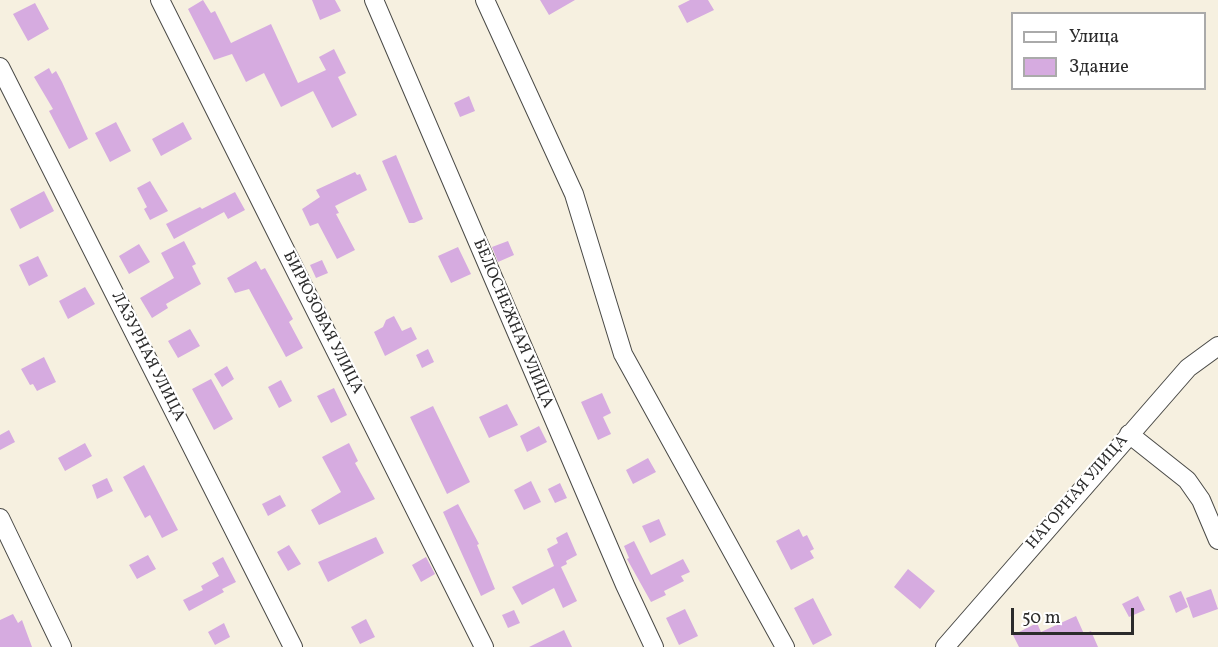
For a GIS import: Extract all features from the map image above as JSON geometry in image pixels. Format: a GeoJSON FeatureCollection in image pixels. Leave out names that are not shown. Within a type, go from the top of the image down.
{"type":"FeatureCollection","features":[{"type":"Feature","properties":{"kind":"street","name":"БИРЮЗОВАЯ УЛИЦА"},"geometry":{"type":"LineString","coordinates":[[160,0],[484,647]]}},
{"type":"Feature","properties":{"kind":"street","name":"БЕЛОСНЕЖНАЯ УЛИЦА"},"geometry":{"type":"LineString","coordinates":[[374,0],[620,575],[654,647]]}},
{"type":"Feature","properties":{"kind":"street"},"geometry":{"type":"LineString","coordinates":[[485,0],[574,194],[623,354],[784,647]]}},
{"type":"Feature","properties":{"kind":"street","name":"ЛАЗУРНАЯ УЛИЦА"},"geometry":{"type":"LineString","coordinates":[[0,67],[293,647]]}},
{"type":"Feature","properties":{"kind":"street","name":"НАГОРНАЯ УЛИЦА"},"geometry":{"type":"LineString","coordinates":[[945,647],[1188,368],[1218,346]]}},
{"type":"Feature","properties":{"kind":"street"},"geometry":{"type":"LineString","coordinates":[[1129,434],[1187,480],[1201,500],[1218,540]]}},
{"type":"Feature","properties":{"kind":"street"},"geometry":{"type":"LineString","coordinates":[[0,518],[62,647]]}},
{"type":"Feature","properties":{"kind":"building"},"geometry":{"type":"Polygon","coordinates":[[[203,0],[211,13],[215,11],[231,43],[271,24],[298,83],[326,70],[319,57],[334,49],[346,73],[338,77],[357,115],[332,128],[313,91],[281,107],[264,73],[246,82],[232,54],[214,60],[188,9],[203,0]]]}},
{"type":"Feature","properties":{"kind":"building"},"geometry":{"type":"Polygon","coordinates":[[[312,0],[335,0],[341,11],[320,20],[312,0]]]}},
{"type":"Feature","properties":{"kind":"building"},"geometry":{"type":"Polygon","coordinates":[[[540,0],[575,0],[549,15],[540,0]]]}},
{"type":"Feature","properties":{"kind":"building"},"geometry":{"type":"Polygon","coordinates":[[[690,0],[708,0],[714,10],[687,23],[678,6],[690,0]]]}},
{"type":"Feature","properties":{"kind":"building"},"geometry":{"type":"Polygon","coordinates":[[[35,3],[49,29],[28,41],[13,14],[35,3]]]}},
{"type":"Feature","properties":{"kind":"building"},"geometry":{"type":"Polygon","coordinates":[[[49,68],[52,74],[56,71],[88,139],[69,149],[49,111],[53,109],[34,77],[49,68]]]}},
{"type":"Feature","properties":{"kind":"building"},"geometry":{"type":"Polygon","coordinates":[[[469,96],[475,111],[460,117],[454,103],[469,96]]]}},
{"type":"Feature","properties":{"kind":"building"},"geometry":{"type":"Polygon","coordinates":[[[116,122],[131,151],[110,162],[95,133],[116,122]]]}},
{"type":"Feature","properties":{"kind":"building"},"geometry":{"type":"Polygon","coordinates":[[[183,122],[192,139],[161,156],[152,139],[183,122]]]}},
{"type":"Feature","properties":{"kind":"building"},"geometry":{"type":"Polygon","coordinates":[[[396,155],[423,219],[414,223],[409,223],[382,161],[396,155]]]}},
{"type":"Feature","properties":{"kind":"building"},"geometry":{"type":"Polygon","coordinates":[[[355,172],[357,175],[360,174],[367,190],[335,206],[339,213],[336,214],[355,250],[337,259],[318,223],[310,226],[302,209],[320,197],[316,190],[355,172]]]}},
{"type":"Feature","properties":{"kind":"building"},"geometry":{"type":"Polygon","coordinates":[[[150,181],[168,211],[150,220],[144,209],[147,207],[137,188],[150,181]]]}},
{"type":"Feature","properties":{"kind":"building"},"geometry":{"type":"Polygon","coordinates":[[[44,191],[54,211],[20,229],[10,209],[44,191]]]}},
{"type":"Feature","properties":{"kind":"building"},"geometry":{"type":"Polygon","coordinates":[[[235,192],[245,210],[228,219],[224,212],[174,239],[166,224],[235,192]]]}},
{"type":"Feature","properties":{"kind":"building"},"geometry":{"type":"Polygon","coordinates":[[[184,241],[196,264],[192,266],[201,284],[166,304],[168,308],[152,318],[140,298],[174,278],[161,253],[184,241]]]}},
{"type":"Feature","properties":{"kind":"building"},"geometry":{"type":"Polygon","coordinates":[[[508,241],[514,255],[498,262],[492,247],[508,241]]]}},
{"type":"Feature","properties":{"kind":"building"},"geometry":{"type":"Polygon","coordinates":[[[139,244],[150,262],[129,274],[119,256],[139,244]]]}},
{"type":"Feature","properties":{"kind":"building"},"geometry":{"type":"Polygon","coordinates":[[[458,247],[471,274],[451,283],[438,256],[458,247]]]}},
{"type":"Feature","properties":{"kind":"building"},"geometry":{"type":"Polygon","coordinates":[[[38,256],[48,276],[29,286],[19,265],[38,256]]]}},
{"type":"Feature","properties":{"kind":"building"},"geometry":{"type":"Polygon","coordinates":[[[322,260],[328,273],[316,278],[310,265],[322,260]]]}},
{"type":"Feature","properties":{"kind":"building"},"geometry":{"type":"Polygon","coordinates":[[[256,261],[261,270],[265,268],[293,319],[289,322],[303,348],[286,357],[249,289],[235,293],[227,278],[256,261]]]}},
{"type":"Feature","properties":{"kind":"building"},"geometry":{"type":"Polygon","coordinates":[[[85,287],[95,304],[68,319],[59,301],[85,287]]]}},
{"type":"Feature","properties":{"kind":"building"},"geometry":{"type":"Polygon","coordinates":[[[394,316],[402,331],[411,327],[417,339],[385,356],[374,332],[383,327],[386,320],[394,316]]]}},
{"type":"Feature","properties":{"kind":"building"},"geometry":{"type":"Polygon","coordinates":[[[190,329],[200,346],[178,358],[168,341],[190,329]]]}},
{"type":"Feature","properties":{"kind":"building"},"geometry":{"type":"Polygon","coordinates":[[[428,349],[434,362],[422,368],[416,355],[428,349]]]}},
{"type":"Feature","properties":{"kind":"building"},"geometry":{"type":"Polygon","coordinates":[[[44,357],[56,382],[37,391],[33,384],[30,385],[21,369],[44,357]]]}},
{"type":"Feature","properties":{"kind":"building"},"geometry":{"type":"Polygon","coordinates":[[[227,366],[234,379],[222,387],[214,374],[227,366]]]}},
{"type":"Feature","properties":{"kind":"building"},"geometry":{"type":"Polygon","coordinates":[[[211,379],[233,419],[214,430],[192,389],[211,379]]]}},
{"type":"Feature","properties":{"kind":"building"},"geometry":{"type":"Polygon","coordinates":[[[281,380],[292,401],[279,408],[268,387],[281,380]]]}},
{"type":"Feature","properties":{"kind":"building"},"geometry":{"type":"Polygon","coordinates":[[[334,388],[347,415],[331,423],[317,396],[334,388]]]}},
{"type":"Feature","properties":{"kind":"building"},"geometry":{"type":"Polygon","coordinates":[[[602,393],[611,413],[603,417],[611,434],[598,440],[581,402],[602,393]]]}},
{"type":"Feature","properties":{"kind":"building"},"geometry":{"type":"Polygon","coordinates":[[[507,404],[518,425],[489,438],[479,417],[507,404]]]}},
{"type":"Feature","properties":{"kind":"building"},"geometry":{"type":"Polygon","coordinates":[[[433,406],[470,482],[447,494],[410,417],[433,406]]]}},
{"type":"Feature","properties":{"kind":"building"},"geometry":{"type":"Polygon","coordinates":[[[539,426],[547,442],[527,452],[520,436],[539,426]]]}},
{"type":"Feature","properties":{"kind":"building"},"geometry":{"type":"Polygon","coordinates":[[[9,430],[15,442],[0,450],[0,435],[9,430]]]}},
{"type":"Feature","properties":{"kind":"building"},"geometry":{"type":"Polygon","coordinates":[[[85,443],[92,456],[65,471],[58,458],[85,443]]]}},
{"type":"Feature","properties":{"kind":"building"},"geometry":{"type":"Polygon","coordinates":[[[349,443],[358,461],[355,463],[375,499],[319,525],[311,510],[341,492],[322,457],[349,443]]]}},
{"type":"Feature","properties":{"kind":"building"},"geometry":{"type":"Polygon","coordinates":[[[648,458],[656,472],[633,484],[626,470],[648,458]]]}},
{"type":"Feature","properties":{"kind":"building"},"geometry":{"type":"Polygon","coordinates":[[[144,465],[178,530],[162,538],[150,515],[145,518],[123,477],[144,465]]]}},
{"type":"Feature","properties":{"kind":"building"},"geometry":{"type":"Polygon","coordinates":[[[107,478],[113,491],[97,499],[92,485],[107,478]]]}},
{"type":"Feature","properties":{"kind":"building"},"geometry":{"type":"Polygon","coordinates":[[[531,481],[541,502],[524,510],[514,490],[531,481]]]}},
{"type":"Feature","properties":{"kind":"building"},"geometry":{"type":"Polygon","coordinates":[[[560,483],[567,498],[555,503],[548,489],[560,483]]]}},
{"type":"Feature","properties":{"kind":"building"},"geometry":{"type":"Polygon","coordinates":[[[280,495],[286,506],[268,516],[262,504],[280,495]]]}},
{"type":"Feature","properties":{"kind":"building"},"geometry":{"type":"Polygon","coordinates":[[[458,504],[479,544],[477,545],[495,589],[481,596],[443,512],[458,504]]]}},
{"type":"Feature","properties":{"kind":"building"},"geometry":{"type":"Polygon","coordinates":[[[659,519],[666,535],[650,543],[642,526],[659,519]]]}},
{"type":"Feature","properties":{"kind":"building"},"geometry":{"type":"Polygon","coordinates":[[[799,529],[803,537],[807,535],[814,549],[810,551],[814,558],[791,570],[776,541],[799,529]]]}},
{"type":"Feature","properties":{"kind":"building"},"geometry":{"type":"Polygon","coordinates":[[[567,532],[577,555],[561,567],[577,601],[563,608],[554,588],[522,605],[512,587],[554,566],[547,549],[558,543],[556,538],[567,532]]]}},
{"type":"Feature","properties":{"kind":"building"},"geometry":{"type":"Polygon","coordinates":[[[376,537],[384,553],[328,582],[318,562],[376,537]]]}},
{"type":"Feature","properties":{"kind":"building"},"geometry":{"type":"Polygon","coordinates":[[[634,541],[651,575],[683,559],[690,572],[681,576],[684,581],[664,591],[666,595],[651,602],[627,559],[629,558],[624,546],[634,541]]]}},
{"type":"Feature","properties":{"kind":"building"},"geometry":{"type":"Polygon","coordinates":[[[289,545],[301,564],[288,571],[277,552],[289,545]]]}},
{"type":"Feature","properties":{"kind":"building"},"geometry":{"type":"Polygon","coordinates":[[[148,555],[156,569],[137,579],[129,565],[148,555]]]}},
{"type":"Feature","properties":{"kind":"building"},"geometry":{"type":"Polygon","coordinates":[[[223,557],[236,582],[222,589],[224,592],[189,611],[183,600],[203,590],[201,586],[219,576],[212,563],[223,557]]]}},
{"type":"Feature","properties":{"kind":"building"},"geometry":{"type":"Polygon","coordinates":[[[426,557],[435,574],[421,582],[412,565],[426,557]]]}},
{"type":"Feature","properties":{"kind":"building"},"geometry":{"type":"Polygon","coordinates":[[[908,569],[935,591],[920,609],[894,587],[908,569]]]}},
{"type":"Feature","properties":{"kind":"building"},"geometry":{"type":"Polygon","coordinates":[[[1211,589],[1218,609],[1193,618],[1186,598],[1211,589]]]}},
{"type":"Feature","properties":{"kind":"building"},"geometry":{"type":"Polygon","coordinates":[[[1181,591],[1188,607],[1176,613],[1169,596],[1181,591]]]}},
{"type":"Feature","properties":{"kind":"building"},"geometry":{"type":"Polygon","coordinates":[[[1138,596],[1145,610],[1129,617],[1122,604],[1138,596]]]}},
{"type":"Feature","properties":{"kind":"building"},"geometry":{"type":"Polygon","coordinates":[[[813,598],[832,635],[813,645],[794,608],[813,598]]]}},
{"type":"Feature","properties":{"kind":"building"},"geometry":{"type":"Polygon","coordinates":[[[685,609],[698,636],[679,645],[666,618],[685,609]]]}},
{"type":"Feature","properties":{"kind":"building"},"geometry":{"type":"Polygon","coordinates":[[[514,610],[520,623],[508,628],[502,615],[514,610]]]}},
{"type":"Feature","properties":{"kind":"building"},"geometry":{"type":"Polygon","coordinates":[[[13,614],[18,623],[22,620],[32,647],[0,647],[0,620],[13,614]]]}},
{"type":"Feature","properties":{"kind":"building"},"geometry":{"type":"Polygon","coordinates":[[[1076,616],[1084,634],[1091,631],[1098,647],[1019,647],[1013,635],[1037,623],[1041,632],[1076,616]]]}},
{"type":"Feature","properties":{"kind":"building"},"geometry":{"type":"Polygon","coordinates":[[[366,619],[375,637],[360,644],[351,627],[366,619]]]}},
{"type":"Feature","properties":{"kind":"building"},"geometry":{"type":"Polygon","coordinates":[[[224,623],[230,637],[215,645],[208,632],[224,623]]]}},
{"type":"Feature","properties":{"kind":"building"},"geometry":{"type":"Polygon","coordinates":[[[564,630],[572,647],[529,647],[564,630]]]}}]}
